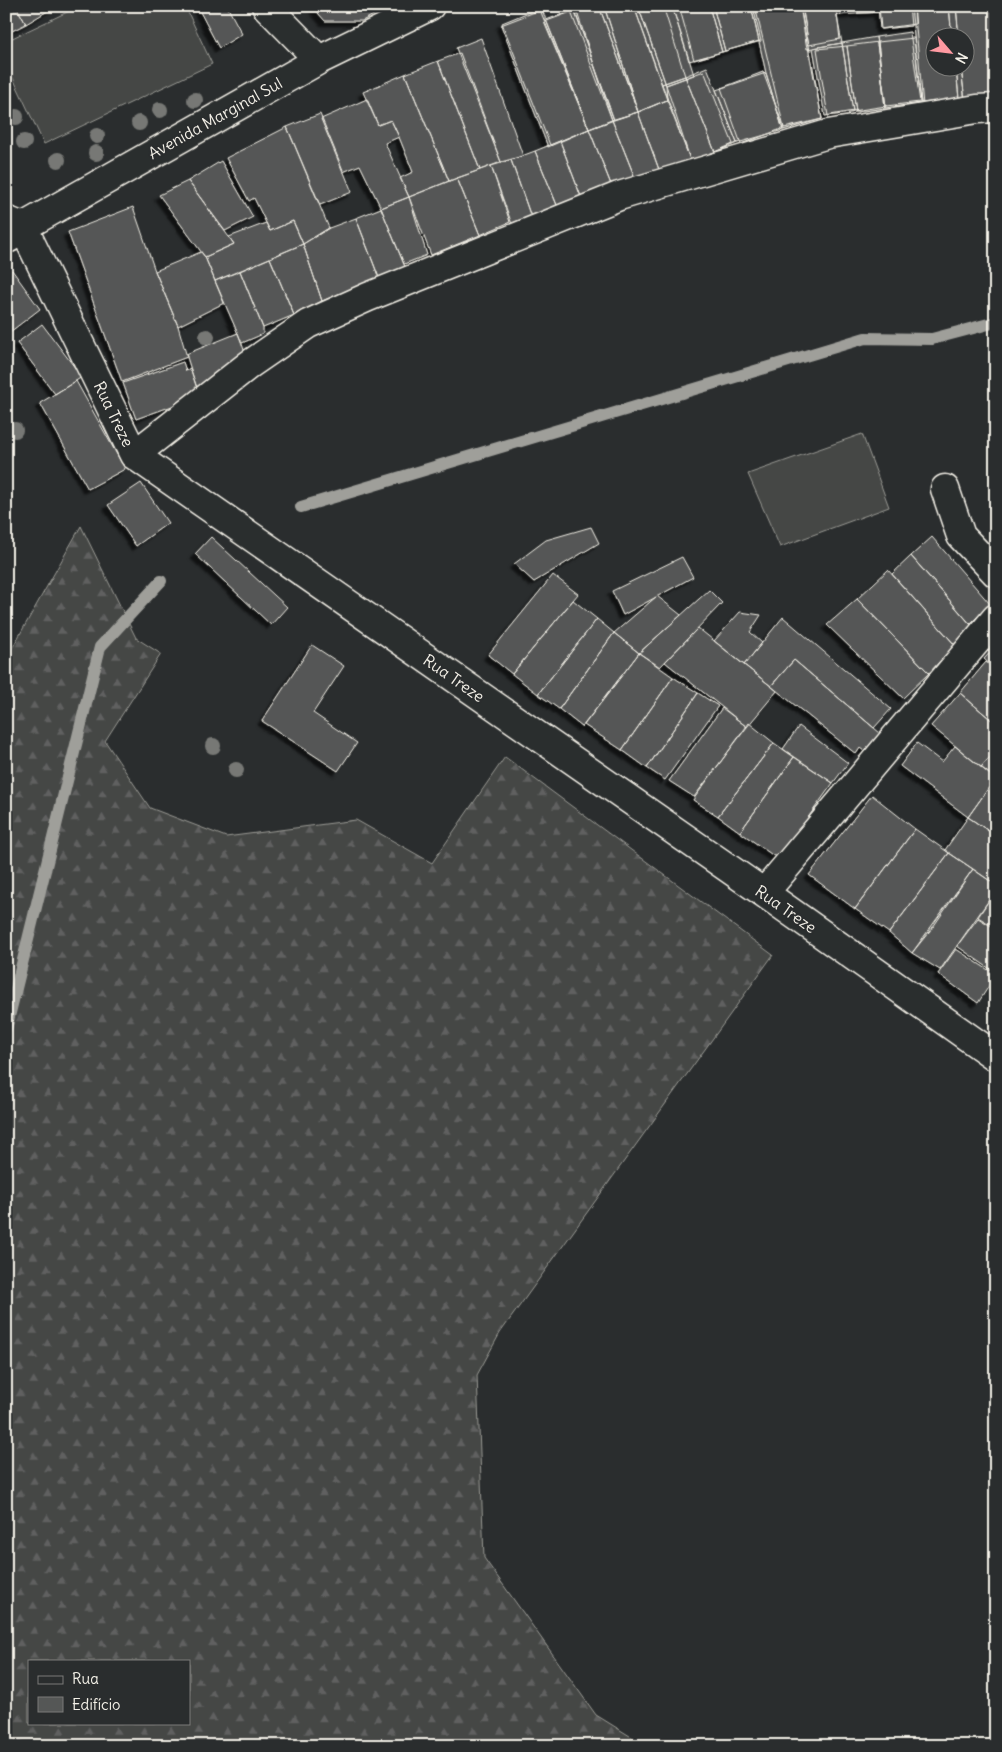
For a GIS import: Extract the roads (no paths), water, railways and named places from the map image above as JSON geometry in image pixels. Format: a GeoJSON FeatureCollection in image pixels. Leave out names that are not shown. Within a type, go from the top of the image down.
{"type":"FeatureCollection","features":[{"type":"Feature","properties":{"kind":"street"},"geometry":{"type":"LineString","coordinates":[[266,6],[319,60]]}},
{"type":"Feature","properties":{"kind":"street","name":"Avenida Marginal Sul"},"geometry":{"type":"LineString","coordinates":[[12,229],[319,60],[430,6]]}},
{"type":"Feature","properties":{"kind":"street"},"geometry":{"type":"LineString","coordinates":[[134,455],[250,364],[308,324],[377,293],[619,196],[828,134],[977,109],[996,108]]}},
{"type":"Feature","properties":{"kind":"street","name":"Rua Treze"},"geometry":{"type":"LineString","coordinates":[[12,229],[134,455],[764,893],[996,1057]]}},
{"type":"Feature","properties":{"kind":"street"},"geometry":{"type":"LineString","coordinates":[[945,489],[961,536],[996,573]]}},
{"type":"Feature","properties":{"kind":"street"},"geometry":{"type":"LineString","coordinates":[[764,893],[996,618]]}},
{"type":"Feature","properties":{"kind":"waterway"},"geometry":{"type":"LineString","coordinates":[[301,507],[865,338],[932,339],[996,322]]}},
{"type":"Feature","properties":{"kind":"waterway"},"geometry":{"type":"LineString","coordinates":[[6,1029],[100,647],[161,581]]}}]}
